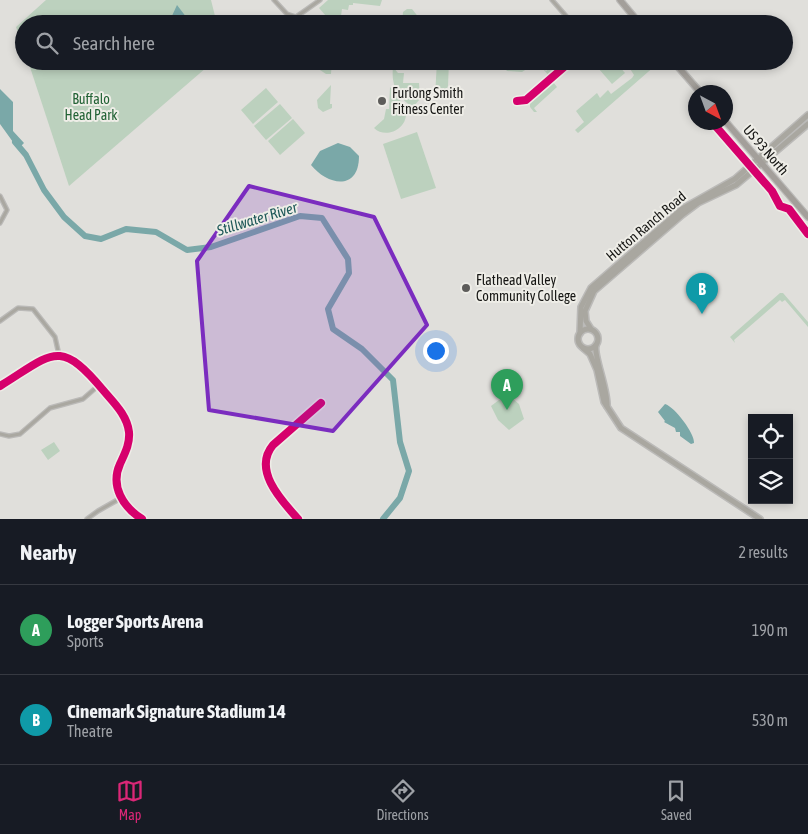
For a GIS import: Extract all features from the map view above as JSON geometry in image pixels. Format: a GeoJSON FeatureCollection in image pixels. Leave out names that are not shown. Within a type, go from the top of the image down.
{"type":"FeatureCollection","features":[{"type":"Feature","properties":{"kind":"main road"},"geometry":{"type":"LineString","coordinates":[[620,0],[632,15]]}},
{"type":"Feature","properties":{"kind":"main road"},"geometry":{"type":"LineString","coordinates":[[681,70],[694,85]]}},
{"type":"Feature","properties":{"kind":"main road"},"geometry":{"type":"LineString","coordinates":[[760,161],[808,115]]}},
{"type":"Feature","properties":{"kind":"main road"},"geometry":{"type":"LineString","coordinates":[[760,161],[808,124]]}},
{"type":"Feature","properties":{"kind":"main road","name":"US 93 North"},"geometry":{"type":"LineString","coordinates":[[733,130],[808,217]]}},
{"type":"Feature","properties":{"kind":"main road","name":"Hutton Ranch Road"},"geometry":{"type":"LineString","coordinates":[[591,329],[586,321],[585,311],[587,301],[594,291],[687,210],[733,187],[760,161]]}},
{"type":"Feature","properties":{"kind":"main road","name":"Hutton Ranch Road"},"geometry":{"type":"LineString","coordinates":[[580,333],[581,307],[591,288],[687,205],[729,182],[760,161]]}},
{"type":"Feature","properties":{"kind":"main road"},"geometry":{"type":"LineString","coordinates":[[608,406],[604,381],[595,353],[597,336],[591,329],[585,329],[580,333],[578,342],[590,354],[595,364],[604,402],[616,421],[630,435],[760,519]]}},
{"type":"Feature","properties":{"kind":"main road"},"geometry":{"type":"LineString","coordinates":[[583,348],[591,349],[596,345]]}},
{"type":"Feature","properties":{"kind":"street"},"geometry":{"type":"LineString","coordinates":[[274,0],[289,15]]}},
{"type":"Feature","properties":{"kind":"street"},"geometry":{"type":"LineString","coordinates":[[300,15],[320,0]]}},
{"type":"Feature","properties":{"kind":"street"},"geometry":{"type":"LineString","coordinates":[[552,0],[565,15]]}},
{"type":"Feature","properties":{"kind":"street"},"geometry":{"type":"LineString","coordinates":[[517,101],[526,100],[561,70]]}},
{"type":"Feature","properties":{"kind":"street"},"geometry":{"type":"LineString","coordinates":[[0,196],[6,210],[0,223]]}},
{"type":"Feature","properties":{"kind":"street"},"geometry":{"type":"LineString","coordinates":[[0,320],[18,308],[33,309],[51,331],[59,355]]}},
{"type":"Feature","properties":{"kind":"street"},"geometry":{"type":"LineString","coordinates":[[0,386],[44,360],[59,355],[68,356],[78,362],[123,414],[128,428],[129,443],[117,476],[121,498],[128,508],[142,519]]}},
{"type":"Feature","properties":{"kind":"street"},"geometry":{"type":"LineString","coordinates":[[0,434],[9,436],[20,434],[50,408],[83,399],[99,385]]}},
{"type":"Feature","properties":{"kind":"street"},"geometry":{"type":"LineString","coordinates":[[298,519],[277,496],[270,481],[266,459],[268,450],[321,403]]}},
{"type":"Feature","properties":{"kind":"street"},"geometry":{"type":"LineString","coordinates":[[87,519],[121,498]]}},
{"type":"Feature","properties":{"kind":"highlighted area"},"geometry":{"type":"Polygon","coordinates":[[[249,186],[374,217],[427,325],[333,431],[209,410],[197,261],[249,186]]]}},
{"type":"Feature","properties":{"kind":"green space"},"geometry":{"type":"Polygon","coordinates":[[[46,0],[211,0],[215,15],[29,15],[46,0]]]}},
{"type":"Feature","properties":{"kind":"green space"},"geometry":{"type":"Polygon","coordinates":[[[328,0],[382,0],[380,6],[353,3],[353,5],[349,5],[348,10],[342,9],[341,15],[325,15],[319,8],[328,0]]]}},
{"type":"Feature","properties":{"kind":"green space"},"geometry":{"type":"Polygon","coordinates":[[[407,9],[412,9],[417,15],[403,15],[403,12],[407,9]]]}},
{"type":"Feature","properties":{"kind":"green space","name":"Buffalo Head Park"},"geometry":{"type":"Polygon","coordinates":[[[31,70],[204,70],[69,186],[31,70]]]}},
{"type":"Feature","properties":{"kind":"green space"},"geometry":{"type":"Polygon","coordinates":[[[320,70],[331,70],[331,74],[326,74],[320,70]]]}},
{"type":"Feature","properties":{"kind":"green space"},"geometry":{"type":"Polygon","coordinates":[[[393,70],[396,70],[398,73],[404,73],[403,83],[419,83],[420,99],[413,107],[396,90],[393,70]]]}},
{"type":"Feature","properties":{"kind":"green space"},"geometry":{"type":"Polygon","coordinates":[[[436,70],[449,70],[448,86],[442,100],[435,96],[436,70]]]}},
{"type":"Feature","properties":{"kind":"green space"},"geometry":{"type":"Polygon","coordinates":[[[506,70],[525,70],[522,72],[506,70]]]}},
{"type":"Feature","properties":{"kind":"green space"},"geometry":{"type":"Polygon","coordinates":[[[544,70],[558,70],[550,77],[544,70]]]}},
{"type":"Feature","properties":{"kind":"green space"},"geometry":{"type":"Polygon","coordinates":[[[600,70],[622,70],[625,73],[612,84],[600,70]]]}},
{"type":"Feature","properties":{"kind":"green space"},"geometry":{"type":"Polygon","coordinates":[[[631,70],[650,70],[578,133],[575,130],[584,122],[576,111],[597,93],[600,98],[608,90],[611,94],[634,75],[631,70]]]}},
{"type":"Feature","properties":{"kind":"green space"},"geometry":{"type":"Polygon","coordinates":[[[553,82],[557,87],[534,108],[537,112],[534,112],[530,107],[530,102],[553,82]]]}},
{"type":"Feature","properties":{"kind":"green space"},"geometry":{"type":"Polygon","coordinates":[[[331,85],[330,104],[332,104],[332,108],[323,112],[318,108],[317,100],[331,85]]]}},
{"type":"Feature","properties":{"kind":"green space"},"geometry":{"type":"Polygon","coordinates":[[[390,87],[402,103],[406,114],[403,124],[399,128],[389,133],[384,133],[374,128],[384,119],[386,109],[389,109],[390,87]]]}},
{"type":"Feature","properties":{"kind":"green space"},"geometry":{"type":"Polygon","coordinates":[[[266,88],[278,102],[253,124],[241,110],[266,88]]]}},
{"type":"Feature","properties":{"kind":"green space"},"geometry":{"type":"Polygon","coordinates":[[[280,104],[292,118],[266,140],[254,126],[280,104]]]}},
{"type":"Feature","properties":{"kind":"green space"},"geometry":{"type":"Polygon","coordinates":[[[293,119],[305,133],[280,155],[268,141],[293,119]]]}},
{"type":"Feature","properties":{"kind":"green space"},"geometry":{"type":"Polygon","coordinates":[[[417,132],[436,188],[401,199],[383,144],[417,132]]]}},
{"type":"Feature","properties":{"kind":"green space"},"geometry":{"type":"Polygon","coordinates":[[[780,293],[783,293],[808,322],[808,327],[785,300],[782,302],[780,300],[734,340],[735,343],[730,337],[780,293]]]}},
{"type":"Feature","properties":{"kind":"green space"},"geometry":{"type":"Polygon","coordinates":[[[507,394],[519,404],[524,419],[509,430],[498,420],[491,406],[507,394]]]}},
{"type":"Feature","properties":{"kind":"green space"},"geometry":{"type":"Polygon","coordinates":[[[54,442],[60,451],[48,460],[41,450],[54,442]]]}},
{"type":"Feature","properties":{"kind":"water"},"geometry":{"type":"Polygon","coordinates":[[[177,5],[185,15],[172,15],[177,5]]]}},
{"type":"Feature","properties":{"kind":"water"},"geometry":{"type":"Polygon","coordinates":[[[0,89],[13,102],[13,131],[24,143],[18,149],[0,124],[0,89]]]}},
{"type":"Feature","properties":{"kind":"water"},"geometry":{"type":"Polygon","coordinates":[[[338,143],[350,147],[359,156],[358,167],[354,175],[348,180],[341,182],[326,177],[311,165],[320,151],[338,143]]]}},
{"type":"Feature","properties":{"kind":"water"},"geometry":{"type":"Polygon","coordinates":[[[665,404],[674,410],[684,421],[694,443],[691,444],[680,436],[680,432],[676,432],[675,428],[664,422],[658,412],[665,404]]]}},
{"type":"Feature","properties":{"kind":"waterway","name":"Stillwater River"},"geometry":{"type":"LineString","coordinates":[[15,142],[26,155],[44,190],[64,217],[85,236],[101,239],[126,229],[156,232],[187,250],[211,247],[300,216],[322,218],[348,259],[349,273],[328,309],[333,329],[362,349],[393,380],[400,442],[409,471],[400,498],[383,519]]}},
{"type":"Feature","properties":{"kind":"cycle path"},"geometry":{"type":"LineString","coordinates":[[517,101],[526,100],[561,70]]}},
{"type":"Feature","properties":{"kind":"cycle path"},"geometry":{"type":"LineString","coordinates":[[719,130],[772,191],[780,206],[789,209],[808,234]]}},
{"type":"Feature","properties":{"kind":"cycle path"},"geometry":{"type":"LineString","coordinates":[[0,386],[44,359],[55,356],[65,357],[88,373],[116,405],[126,420],[129,441],[117,472],[118,488],[124,502],[142,519]]}},
{"type":"Feature","properties":{"kind":"cycle path"},"geometry":{"type":"LineString","coordinates":[[298,519],[284,503],[267,475],[267,455],[273,445],[321,403]]}},
{"type":"Feature","properties":{"kind":"place","name":"Furlong Smith Fitness Center"},"geometry":{"type":"Point","coordinates":[382,101]}},
{"type":"Feature","properties":{"kind":"place","name":"Flathead Valley Community College"},"geometry":{"type":"Point","coordinates":[466,288]}},
{"type":"Feature","properties":{"kind":"place","name":"Cinemark Signature Stadium 14"},"geometry":{"type":"Point","coordinates":[702,314]}},
{"type":"Feature","properties":{"kind":"place","name":"Logger Sports Arena"},"geometry":{"type":"Point","coordinates":[507,410]}}]}
